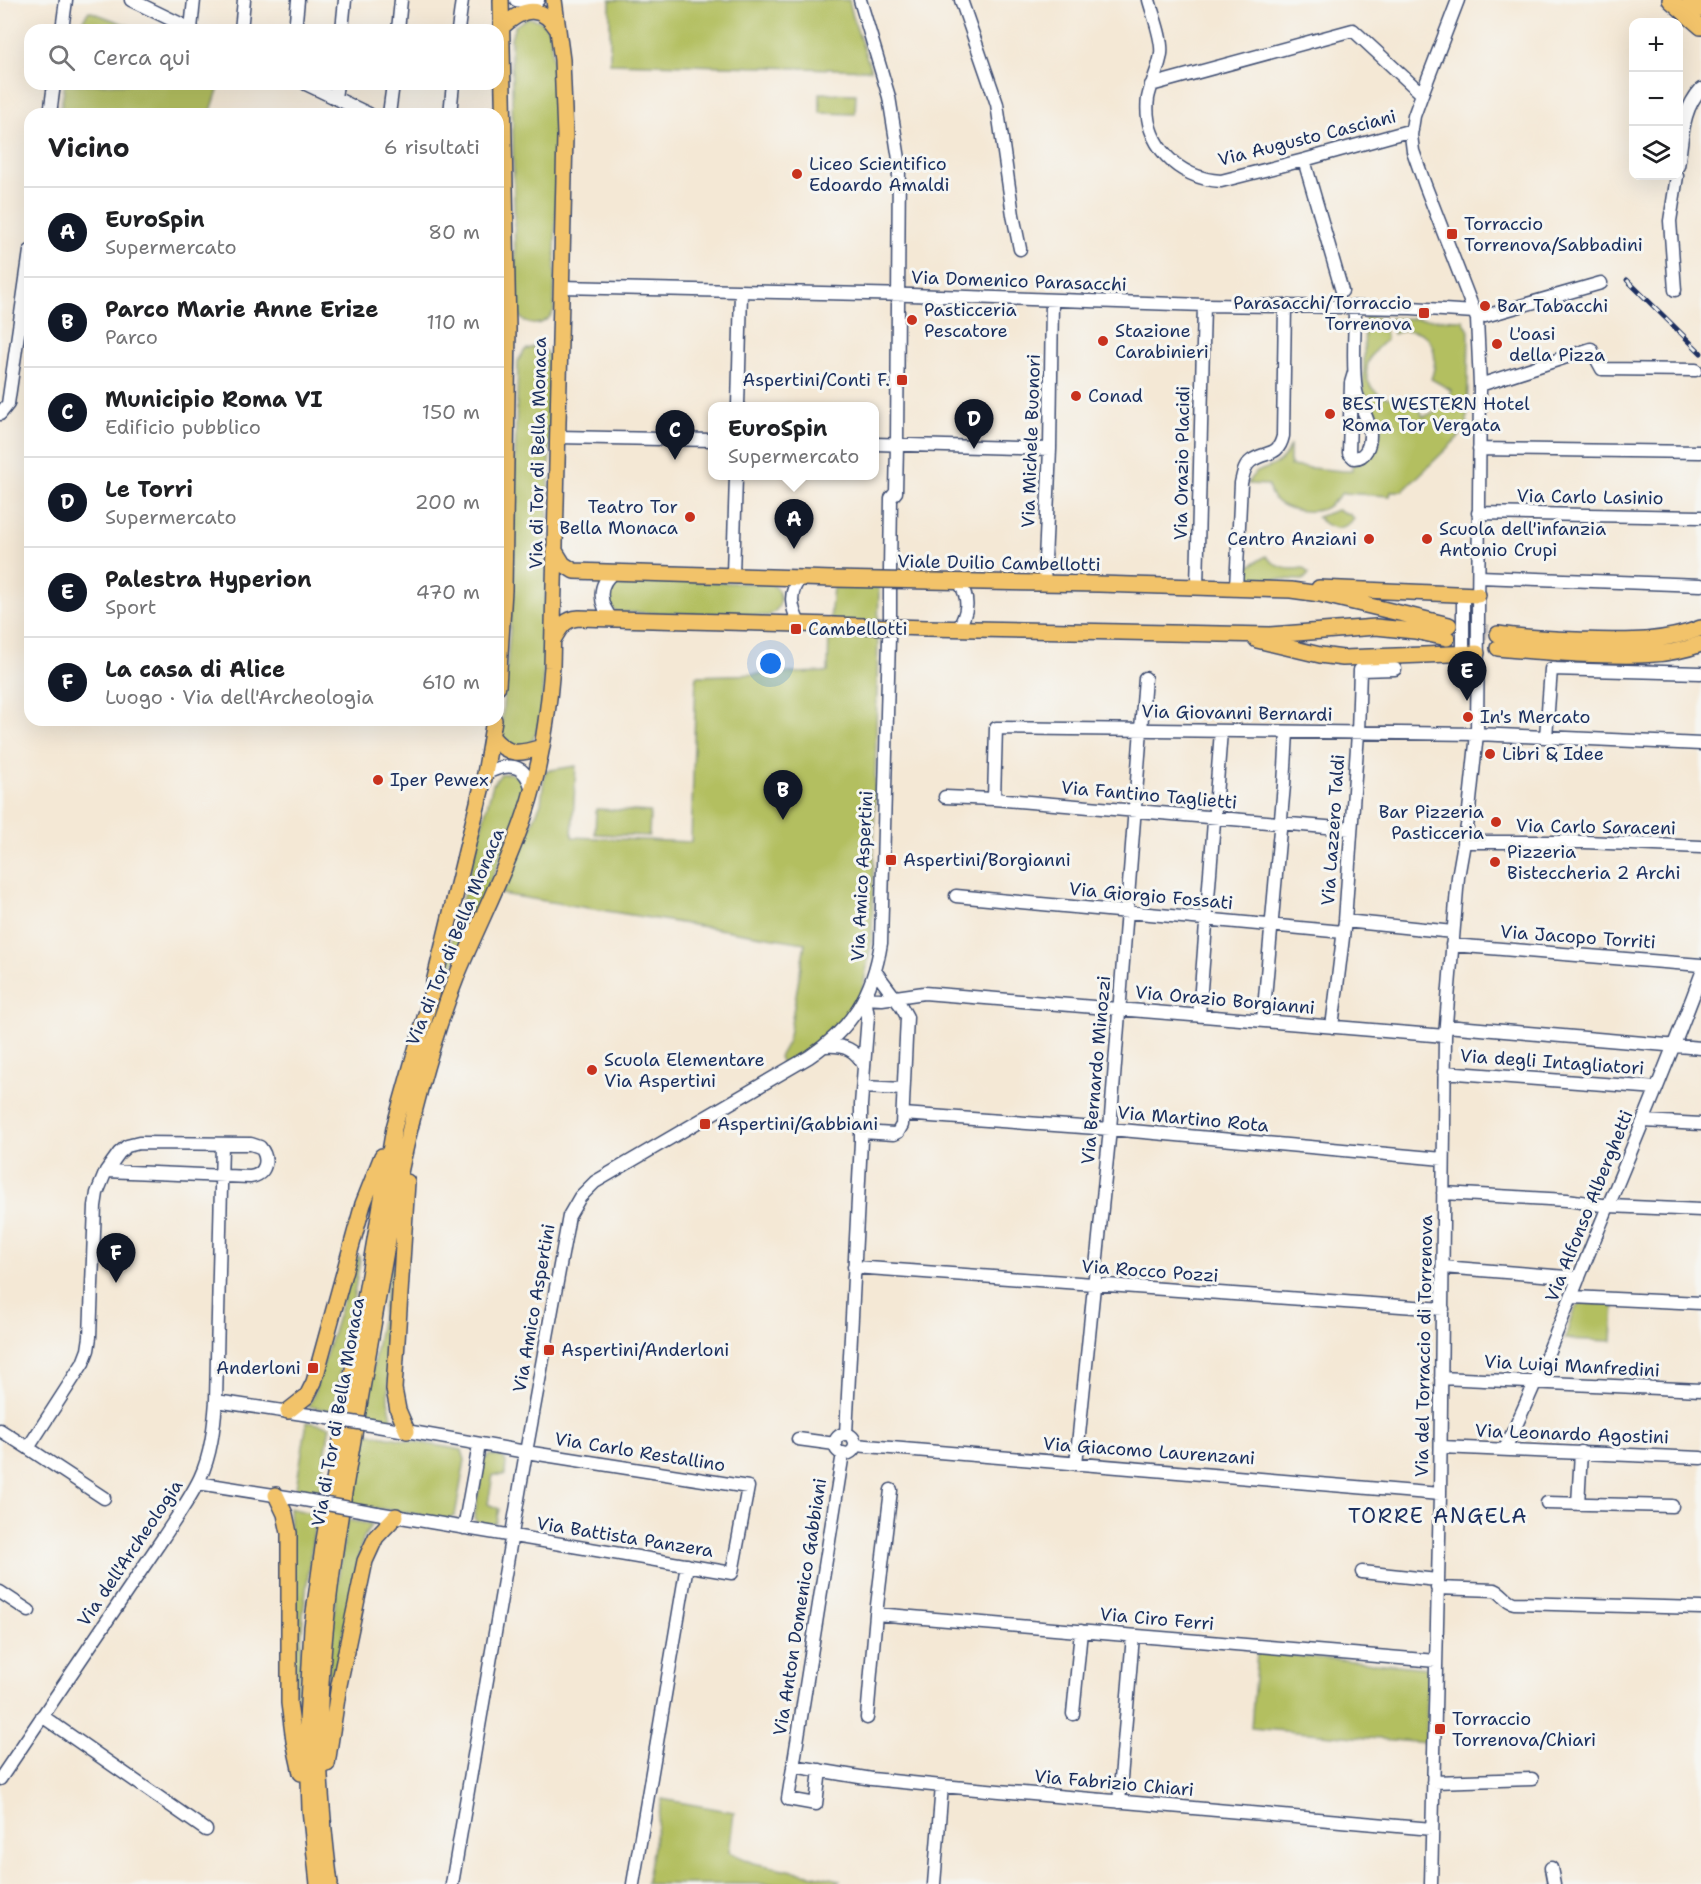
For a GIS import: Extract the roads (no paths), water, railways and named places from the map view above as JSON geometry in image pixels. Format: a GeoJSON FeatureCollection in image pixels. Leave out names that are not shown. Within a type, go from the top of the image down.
{"type":"FeatureCollection","features":[{"type":"Feature","properties":{"kind":"main road"},"geometry":{"type":"LineString","coordinates":[[501,0],[502,24]]}},
{"type":"Feature","properties":{"kind":"main road","name":"Via di Tor di Bella Monaca"},"geometry":{"type":"LineString","coordinates":[[330,1884],[316,1808],[328,1593],[367,1358],[411,1123],[427,1059],[458,974],[512,849],[532,791],[542,747],[550,694],[565,125],[562,60],[554,0]]}},
{"type":"Feature","properties":{"kind":"main road"},"geometry":{"type":"LineString","coordinates":[[1670,0],[1700,22]]}},
{"type":"Feature","properties":{"kind":"main road"},"geometry":{"type":"LineString","coordinates":[[1690,0],[1700,22]]}},
{"type":"Feature","properties":{"kind":"main road"},"geometry":{"type":"LineString","coordinates":[[504,25],[517,15],[534,11],[547,16],[558,30]]}},
{"type":"Feature","properties":{"kind":"main road"},"geometry":{"type":"LineString","coordinates":[[503,90],[504,108]]}},
{"type":"Feature","properties":{"kind":"main road"},"geometry":{"type":"LineString","coordinates":[[504,128],[508,329],[504,590]]}},
{"type":"Feature","properties":{"kind":"main road","name":"Viale Duilio Cambellotti"},"geometry":{"type":"LineString","coordinates":[[553,640],[561,626],[568,620],[579,618],[1234,634],[1277,634],[1376,627],[1415,631],[1448,631],[1320,594],[1291,590],[570,570],[555,551]]}},
{"type":"Feature","properties":{"kind":"main road"},"geometry":{"type":"LineString","coordinates":[[1291,590],[1319,588],[1471,595]]}},
{"type":"Feature","properties":{"kind":"main road"},"geometry":{"type":"LineString","coordinates":[[1701,628],[1662,639],[1498,641],[1541,652],[1638,655],[1671,652],[1701,644]]}},
{"type":"Feature","properties":{"kind":"main road"},"geometry":{"type":"LineString","coordinates":[[1234,634],[1335,658],[1470,653]]}},
{"type":"Feature","properties":{"kind":"main road"},"geometry":{"type":"LineString","coordinates":[[318,1884],[316,1808],[308,1712],[314,1610],[324,1540],[394,1128],[428,1006],[485,774],[493,726]]}},
{"type":"Feature","properties":{"kind":"main road"},"geometry":{"type":"LineString","coordinates":[[492,736],[501,747],[512,753],[542,747]]}},
{"type":"Feature","properties":{"kind":"main road"},"geometry":{"type":"LineString","coordinates":[[407,1431],[398,1410],[394,1384],[411,1123]]}},
{"type":"Feature","properties":{"kind":"main road"},"geometry":{"type":"LineString","coordinates":[[288,1411],[308,1396],[314,1382],[363,1204],[394,1128]]}},
{"type":"Feature","properties":{"kind":"main road"},"geometry":{"type":"LineString","coordinates":[[276,1496],[285,1514],[289,1533],[290,1711],[294,1741],[316,1808]]}},
{"type":"Feature","properties":{"kind":"main road"},"geometry":{"type":"LineString","coordinates":[[316,1808],[363,1568],[374,1540],[396,1516]]}},
{"type":"Feature","properties":{"kind":"street"},"geometry":{"type":"LineString","coordinates":[[63,24],[66,0]]}},
{"type":"Feature","properties":{"kind":"street"},"geometry":{"type":"LineString","coordinates":[[131,0],[181,24]]}},
{"type":"Feature","properties":{"kind":"street"},"geometry":{"type":"LineString","coordinates":[[192,24],[194,0]]}},
{"type":"Feature","properties":{"kind":"street"},"geometry":{"type":"LineString","coordinates":[[242,24],[244,0]]}},
{"type":"Feature","properties":{"kind":"street"},"geometry":{"type":"LineString","coordinates":[[295,24],[298,0]]}},
{"type":"Feature","properties":{"kind":"street"},"geometry":{"type":"LineString","coordinates":[[343,24],[345,0]]}},
{"type":"Feature","properties":{"kind":"street"},"geometry":{"type":"LineString","coordinates":[[399,24],[402,0]]}},
{"type":"Feature","properties":{"kind":"street"},"geometry":{"type":"LineString","coordinates":[[460,24],[462,0]]}},
{"type":"Feature","properties":{"kind":"street"},"geometry":{"type":"LineString","coordinates":[[516,0],[528,2],[538,0]]}},
{"type":"Feature","properties":{"kind":"street"},"geometry":{"type":"LineString","coordinates":[[860,0],[889,97],[898,144],[900,173],[896,492],[891,498],[890,571]]}},
{"type":"Feature","properties":{"kind":"street"},"geometry":{"type":"LineString","coordinates":[[961,0],[997,104],[1012,215],[1020,249]]}},
{"type":"Feature","properties":{"kind":"street","name":"Via Augusto Casciani"},"geometry":{"type":"LineString","coordinates":[[1149,0],[1161,51],[1148,102],[1149,121],[1152,133],[1166,157],[1190,174],[1221,181],[1412,130]]}},
{"type":"Feature","properties":{"kind":"street"},"geometry":{"type":"LineString","coordinates":[[1458,0],[1422,94],[1412,130],[1412,145],[1478,325],[1479,577],[1471,595],[1470,653],[1477,734]]}},
{"type":"Feature","properties":{"kind":"street"},"geometry":{"type":"LineString","coordinates":[[1151,85],[1353,30],[1422,94]]}},
{"type":"Feature","properties":{"kind":"street"},"geometry":{"type":"LineString","coordinates":[[1683,134],[1686,114],[1701,89]]}},
{"type":"Feature","properties":{"kind":"street"},"geometry":{"type":"LineString","coordinates":[[51,108],[53,90]]}},
{"type":"Feature","properties":{"kind":"street"},"geometry":{"type":"LineString","coordinates":[[318,90],[356,108]]}},
{"type":"Feature","properties":{"kind":"street"},"geometry":{"type":"LineString","coordinates":[[335,98],[336,90]]}},
{"type":"Feature","properties":{"kind":"street"},"geometry":{"type":"LineString","coordinates":[[390,108],[392,90]]}},
{"type":"Feature","properties":{"kind":"street"},"geometry":{"type":"LineString","coordinates":[[451,108],[452,90]]}},
{"type":"Feature","properties":{"kind":"street"},"geometry":{"type":"LineString","coordinates":[[1304,160],[1342,291]]}},
{"type":"Feature","properties":{"kind":"street"},"geometry":{"type":"LineString","coordinates":[[1676,180],[1670,221],[1676,290]]}},
{"type":"Feature","properties":{"kind":"street","name":"Via Domenico Parasacchi"},"geometry":{"type":"LineString","coordinates":[[561,287],[1204,305],[1355,307],[1475,312],[1485,316],[1601,283]]}},
{"type":"Feature","properties":{"kind":"street"},"geometry":{"type":"LineString","coordinates":[[738,402],[741,292]]}},
{"type":"Feature","properties":{"kind":"street"},"geometry":{"type":"LineString","coordinates":[[0,414],[8,404],[24,293]]}},
{"type":"Feature","properties":{"kind":"street","name":"Via Michele Buonori"},"geometry":{"type":"LineString","coordinates":[[1044,583],[1053,301]]}},
{"type":"Feature","properties":{"kind":"street","name":"Via Orazio Placidi"},"geometry":{"type":"LineString","coordinates":[[1197,587],[1204,305]]}},
{"type":"Feature","properties":{"kind":"street"},"geometry":{"type":"LineString","coordinates":[[1236,588],[1241,483],[1244,469],[1251,461],[1275,452],[1281,445],[1283,436],[1285,306]]}},
{"type":"Feature","properties":{"kind":"street"},"geometry":{"type":"LineString","coordinates":[[1354,373],[1351,383],[1349,453],[1357,458],[1362,457],[1367,449],[1371,432],[1356,390],[1355,307]]}},
{"type":"Feature","properties":{"kind":"street"},"geometry":{"type":"LineString","coordinates":[[1479,384],[1591,349],[1602,369],[1696,370]]}},
{"type":"Feature","properties":{"kind":"street"},"geometry":{"type":"LineString","coordinates":[[558,437],[708,440]]}},
{"type":"Feature","properties":{"kind":"street"},"geometry":{"type":"LineString","coordinates":[[879,444],[1050,449]]}},
{"type":"Feature","properties":{"kind":"street"},"geometry":{"type":"LineString","coordinates":[[1479,449],[1701,452]]}},
{"type":"Feature","properties":{"kind":"street"},"geometry":{"type":"LineString","coordinates":[[733,575],[736,480]]}},
{"type":"Feature","properties":{"kind":"street","name":"Via Carlo Lasinio"},"geometry":{"type":"LineString","coordinates":[[1478,513],[1701,517]]}},
{"type":"Feature","properties":{"kind":"street"},"geometry":{"type":"LineString","coordinates":[[613,620],[605,608],[601,593],[605,580],[615,572]]}},
{"type":"Feature","properties":{"kind":"street"},"geometry":{"type":"LineString","coordinates":[[799,623],[792,608],[791,598],[801,577]]}},
{"type":"Feature","properties":{"kind":"street"},"geometry":{"type":"LineString","coordinates":[[1479,577],[1701,585]]}},
{"type":"Feature","properties":{"kind":"street"},"geometry":{"type":"LineString","coordinates":[[958,629],[968,606],[959,582]]}},
{"type":"Feature","properties":{"kind":"street"},"geometry":{"type":"LineString","coordinates":[[890,589],[890,620]]}},
{"type":"Feature","properties":{"kind":"street","name":"Via Amico Aspertini"},"geometry":{"type":"LineString","coordinates":[[452,1884],[566,1226],[572,1209],[580,1197],[601,1178],[826,1046],[848,1023],[865,998],[875,971],[881,926],[889,638]]}},
{"type":"Feature","properties":{"kind":"street","name":"Via Lazzero Taldi"},"geometry":{"type":"LineString","coordinates":[[1332,1027],[1344,927],[1358,733],[1360,670],[1395,669]]}},
{"type":"Feature","properties":{"kind":"street"},"geometry":{"type":"LineString","coordinates":[[1546,737],[1551,669],[1701,673]]}},
{"type":"Feature","properties":{"kind":"street","name":"Via Bernardo Minozzi"},"geometry":{"type":"LineString","coordinates":[[1076,1464],[1110,1129],[1145,678]]}},
{"type":"Feature","properties":{"kind":"street","name":"Via Giovanni Bernardi"},"geometry":{"type":"LineString","coordinates":[[994,799],[996,728],[1477,734],[1701,744]]}},
{"type":"Feature","properties":{"kind":"street"},"geometry":{"type":"LineString","coordinates":[[1199,1015],[1221,731]]}},
{"type":"Feature","properties":{"kind":"street"},"geometry":{"type":"LineString","coordinates":[[1263,1020],[1287,732]]}},
{"type":"Feature","properties":{"kind":"street","name":"Via del Torraccio di Torrenova"},"geometry":{"type":"LineString","coordinates":[[1431,1884],[1441,1447],[1444,1072],[1457,880],[1473,779],[1477,734]]}},
{"type":"Feature","properties":{"kind":"street"},"geometry":{"type":"LineString","coordinates":[[485,774],[499,767],[516,767],[526,774],[532,791]]}},
{"type":"Feature","properties":{"kind":"street","name":"Via Fantino Taglietti"},"geometry":{"type":"LineString","coordinates":[[945,797],[994,799],[1350,829]]}},
{"type":"Feature","properties":{"kind":"street","name":"Via Carlo Saraceni"},"geometry":{"type":"LineString","coordinates":[[1463,842],[1490,844],[1585,842],[1701,847]]}},
{"type":"Feature","properties":{"kind":"street","name":"Via Giorgio Fossati"},"geometry":{"type":"LineString","coordinates":[[956,896],[1271,926],[1453,932]]}},
{"type":"Feature","properties":{"kind":"street","name":"Via Jacopo Torriti"},"geometry":{"type":"LineString","coordinates":[[1452,945],[1701,964]]}},
{"type":"Feature","properties":{"kind":"street"},"geometry":{"type":"LineString","coordinates":[[862,1132],[896,1133],[901,1129],[903,1114],[907,1017],[875,971]]}},
{"type":"Feature","properties":{"kind":"street","name":"Via Alfonso Alberghetti"},"geometry":{"type":"LineString","coordinates":[[1505,1449],[1572,1297],[1675,1045],[1701,975]]}},
{"type":"Feature","properties":{"kind":"street","name":"Via Orazio Borgianni"},"geometry":{"type":"LineString","coordinates":[[865,998],[878,1000],[924,993],[1332,1027],[1446,1031],[1701,1047]]}},
{"type":"Feature","properties":{"kind":"street"},"geometry":{"type":"LineString","coordinates":[[846,1434],[868,1016],[865,998]]}},
{"type":"Feature","properties":{"kind":"street"},"geometry":{"type":"LineString","coordinates":[[826,1046],[849,1048],[864,1066]]}},
{"type":"Feature","properties":{"kind":"street","name":"Via degli Intagliatori"},"geometry":{"type":"LineString","coordinates":[[1444,1072],[1657,1088]]}},
{"type":"Feature","properties":{"kind":"street"},"geometry":{"type":"LineString","coordinates":[[863,1087],[903,1089]]}},
{"type":"Feature","properties":{"kind":"street","name":"Via Martino Rota"},"geometry":{"type":"LineString","coordinates":[[903,1114],[1110,1129],[1443,1159]]}},
{"type":"Feature","properties":{"kind":"street"},"geometry":{"type":"LineString","coordinates":[[1644,1121],[1701,1124]]}},
{"type":"Feature","properties":{"kind":"street"},"geometry":{"type":"LineString","coordinates":[[28,1448],[83,1363],[88,1350],[94,1269],[95,1203],[106,1171],[120,1151],[133,1143],[257,1145],[264,1152],[266,1161],[263,1170],[255,1176],[222,1177],[106,1171]]}},
{"type":"Feature","properties":{"kind":"street","name":"Via dell'Archeologia"},"geometry":{"type":"LineString","coordinates":[[0,1779],[203,1473],[211,1442],[216,1401],[222,1144]]}},
{"type":"Feature","properties":{"kind":"street"},"geometry":{"type":"LineString","coordinates":[[1443,1193],[1567,1200],[1609,1206],[1701,1210]]}},
{"type":"Feature","properties":{"kind":"street","name":"Via Rocco Pozzi"},"geometry":{"type":"LineString","coordinates":[[854,1267],[1443,1309]]}},
{"type":"Feature","properties":{"kind":"street"},"geometry":{"type":"LineString","coordinates":[[1443,1267],[1579,1278]]}},
{"type":"Feature","properties":{"kind":"street"},"geometry":{"type":"LineString","coordinates":[[1572,1297],[1701,1303]]}},
{"type":"Feature","properties":{"kind":"street","name":"Via Luigi Manfredini"},"geometry":{"type":"LineString","coordinates":[[1442,1378],[1701,1390]]}},
{"type":"Feature","properties":{"kind":"street","name":"Via Carlo Restallino"},"geometry":{"type":"LineString","coordinates":[[216,1401],[748,1487],[732,1573]]}},
{"type":"Feature","properties":{"kind":"street"},"geometry":{"type":"LineString","coordinates":[[0,1430],[104,1498]]}},
{"type":"Feature","properties":{"kind":"street"},"geometry":{"type":"LineString","coordinates":[[798,1439],[852,1451],[855,1445],[854,1438],[846,1434]]}},
{"type":"Feature","properties":{"kind":"street"},"geometry":{"type":"LineString","coordinates":[[839,1449],[837,1438],[846,1434]]}},
{"type":"Feature","properties":{"kind":"street"},"geometry":{"type":"LineString","coordinates":[[464,1528],[479,1444]]}},
{"type":"Feature","properties":{"kind":"street","name":"Via Giacomo Laurenzani"},"geometry":{"type":"LineString","coordinates":[[855,1445],[1440,1494]]}},
{"type":"Feature","properties":{"kind":"street","name":"Via Leonardo Agostini"},"geometry":{"type":"LineString","coordinates":[[1441,1447],[1701,1458]]}},
{"type":"Feature","properties":{"kind":"street","name":"Via Anton Domenico Gabbiani"},"geometry":{"type":"LineString","coordinates":[[820,1770],[816,1804],[788,1799],[839,1449]]}},
{"type":"Feature","properties":{"kind":"street"},"geometry":{"type":"LineString","coordinates":[[1578,1504],[1581,1452]]}},
{"type":"Feature","properties":{"kind":"street","name":"Via Battista Panzera"},"geometry":{"type":"LineString","coordinates":[[198,1483],[732,1573]]}},
{"type":"Feature","properties":{"kind":"street"},"geometry":{"type":"LineString","coordinates":[[867,1718],[876,1614],[891,1490]]}},
{"type":"Feature","properties":{"kind":"street"},"geometry":{"type":"LineString","coordinates":[[1547,1503],[1672,1506]]}},
{"type":"Feature","properties":{"kind":"street"},"geometry":{"type":"LineString","coordinates":[[633,1884],[687,1565]]}},
{"type":"Feature","properties":{"kind":"street"},"geometry":{"type":"LineString","coordinates":[[1362,1572],[1437,1584],[1495,1590],[1510,1602],[1701,1608]]}},
{"type":"Feature","properties":{"kind":"street"},"geometry":{"type":"LineString","coordinates":[[0,1592],[29,1611]]}},
{"type":"Feature","properties":{"kind":"street","name":"Via Ciro Ferri"},"geometry":{"type":"LineString","coordinates":[[876,1614],[1436,1661]]}},
{"type":"Feature","properties":{"kind":"street"},"geometry":{"type":"LineString","coordinates":[[1073,1714],[1080,1631]]}},
{"type":"Feature","properties":{"kind":"street"},"geometry":{"type":"LineString","coordinates":[[1119,1802],[1133,1636]]}},
{"type":"Feature","properties":{"kind":"street"},"geometry":{"type":"LineString","coordinates":[[42,1716],[206,1830]]}},
{"type":"Feature","properties":{"kind":"street","name":"Via Fabrizio Chiari"},"geometry":{"type":"LineString","coordinates":[[793,1766],[872,1779],[942,1786],[1432,1829]]}},
{"type":"Feature","properties":{"kind":"street"},"geometry":{"type":"LineString","coordinates":[[1433,1782],[1532,1779]]}},
{"type":"Feature","properties":{"kind":"street"},"geometry":{"type":"LineString","coordinates":[[934,1884],[942,1786]]}},
{"type":"Feature","properties":{"kind":"street"},"geometry":{"type":"LineString","coordinates":[[1551,1868],[1554,1884]]}},
{"type":"Feature","properties":{"kind":"tunnel"},"geometry":{"type":"LineString","coordinates":[[1451,625],[1498,634]]}},
{"type":"Feature","properties":{"kind":"tunnel"},"geometry":{"type":"LineString","coordinates":[[1447,638],[1498,648]]}},
{"type":"Feature","properties":{"kind":"railway"},"geometry":{"type":"LineString","coordinates":[[1627,280],[1701,353]]}},
{"type":"Feature","properties":{"kind":"place","name":"Liceo Scientifico Edoardo Amaldi"},"geometry":{"type":"Point","coordinates":[797,174]}},
{"type":"Feature","properties":{"kind":"place","name":"Torraccio Torrenova/Sabbadini"},"geometry":{"type":"Point","coordinates":[1452,234]}},
{"type":"Feature","properties":{"kind":"place","name":"Bar Tabacchi"},"geometry":{"type":"Point","coordinates":[1485,306]}},
{"type":"Feature","properties":{"kind":"place","name":"Parasacchi/Torraccio Torrenova"},"geometry":{"type":"Point","coordinates":[1424,313]}},
{"type":"Feature","properties":{"kind":"place","name":"Pasticceria Pescatore"},"geometry":{"type":"Point","coordinates":[912,320]}},
{"type":"Feature","properties":{"kind":"place","name":"Stazione Carabinieri"},"geometry":{"type":"Point","coordinates":[1103,341]}},
{"type":"Feature","properties":{"kind":"place","name":"L'oasi della Pizza"},"geometry":{"type":"Point","coordinates":[1497,344]}},
{"type":"Feature","properties":{"kind":"place","name":"Aspertini/Conti F."},"geometry":{"type":"Point","coordinates":[902,380]}},
{"type":"Feature","properties":{"kind":"place","name":"Conad"},"geometry":{"type":"Point","coordinates":[1076,396]}},
{"type":"Feature","properties":{"kind":"place","name":"BEST WESTERN Hotel Roma Tor Vergata"},"geometry":{"type":"Point","coordinates":[1330,414]}},
{"type":"Feature","properties":{"kind":"place","name":"Le Torri"},"geometry":{"type":"Point","coordinates":[974,449]}},
{"type":"Feature","properties":{"kind":"place","name":"Municipio Roma VI"},"geometry":{"type":"Point","coordinates":[675,460]}},
{"type":"Feature","properties":{"kind":"place","name":"Teatro Tor Bella Monaca"},"geometry":{"type":"Point","coordinates":[690,517]}},
{"type":"Feature","properties":{"kind":"place","name":"Centro Anziani"},"geometry":{"type":"Point","coordinates":[1369,539]}},
{"type":"Feature","properties":{"kind":"place","name":"Scuola dell'infanzia Antonio Crupi"},"geometry":{"type":"Point","coordinates":[1427,539]}},
{"type":"Feature","properties":{"kind":"place","name":"EuroSpin"},"geometry":{"type":"Point","coordinates":[794,549]}},
{"type":"Feature","properties":{"kind":"place","name":"Cambellotti"},"geometry":{"type":"Point","coordinates":[796,629]}},
{"type":"Feature","properties":{"kind":"place","name":"Palestra Hyperion"},"geometry":{"type":"Point","coordinates":[1467,701]}},
{"type":"Feature","properties":{"kind":"place","name":"In's Mercato"},"geometry":{"type":"Point","coordinates":[1468,717]}},
{"type":"Feature","properties":{"kind":"place","name":"Libri & Idee"},"geometry":{"type":"Point","coordinates":[1490,754]}},
{"type":"Feature","properties":{"kind":"place","name":"Iper Pewex"},"geometry":{"type":"Point","coordinates":[378,780]}},
{"type":"Feature","properties":{"kind":"place","name":"Parco Marie Anne Erize"},"geometry":{"type":"Point","coordinates":[783,820]}},
{"type":"Feature","properties":{"kind":"place","name":"Bar Pizzeria Pasticceria"},"geometry":{"type":"Point","coordinates":[1496,822]}},
{"type":"Feature","properties":{"kind":"place","name":"Aspertini/Borgianni"},"geometry":{"type":"Point","coordinates":[891,860]}},
{"type":"Feature","properties":{"kind":"place","name":"Pizzeria Bisteccheria 2 Archi"},"geometry":{"type":"Point","coordinates":[1495,862]}},
{"type":"Feature","properties":{"kind":"place","name":"Scuola Elementare Via Aspertini"},"geometry":{"type":"Point","coordinates":[592,1070]}},
{"type":"Feature","properties":{"kind":"place","name":"Aspertini/Gabbiani"},"geometry":{"type":"Point","coordinates":[705,1124]}},
{"type":"Feature","properties":{"kind":"place","name":"La casa di Alice"},"geometry":{"type":"Point","coordinates":[116,1283]}},
{"type":"Feature","properties":{"kind":"place","name":"Aspertini/Anderloni"},"geometry":{"type":"Point","coordinates":[549,1350]}},
{"type":"Feature","properties":{"kind":"place","name":"Anderloni"},"geometry":{"type":"Point","coordinates":[313,1368]}},
{"type":"Feature","properties":{"kind":"place","name":"Torraccio Torrenova/Chiari"},"geometry":{"type":"Point","coordinates":[1440,1729]}},
{"type":"Feature","properties":{"kind":"district","name":"TORRE ANGELA"},"geometry":{"type":"Point","coordinates":[1438,1516]}}]}
